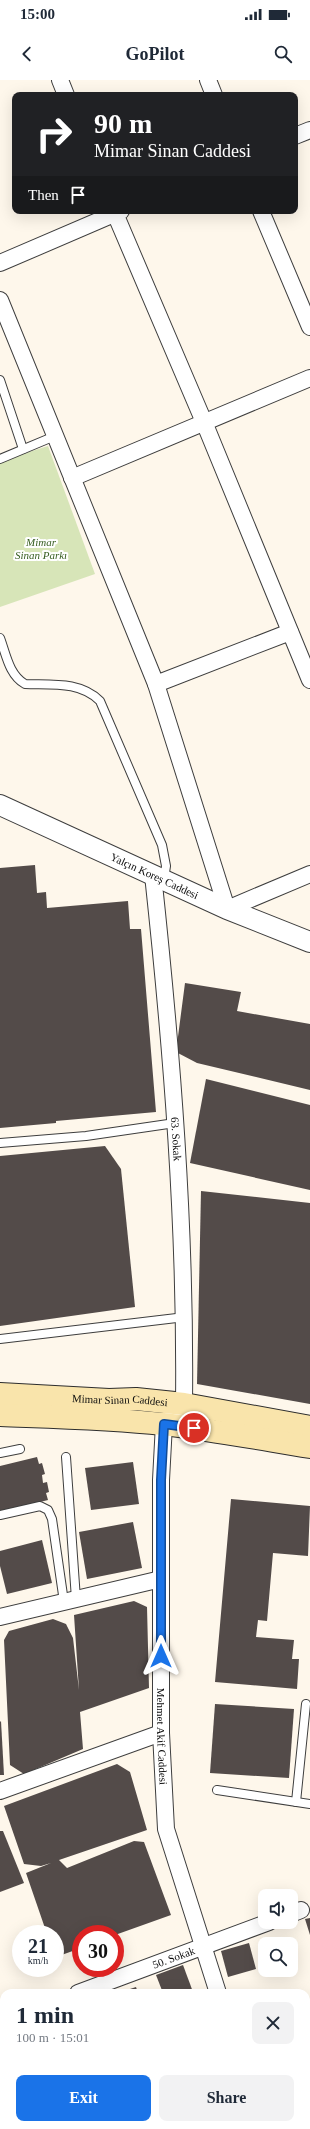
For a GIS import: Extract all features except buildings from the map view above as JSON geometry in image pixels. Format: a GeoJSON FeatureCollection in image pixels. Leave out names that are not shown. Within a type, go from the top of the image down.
{"type":"FeatureCollection","features":[{"type":"Feature","properties":{"kind":"main road","name":"Mimar Sinan Caddesi"},"geometry":{"type":"LineString","coordinates":[[0,1394],[109,1400],[136,1399],[184,1404],[310,1426]]}},
{"type":"Feature","properties":{"kind":"main road","name":"Mimar Sinan Caddesi"},"geometry":{"type":"LineString","coordinates":[[0,1415],[104,1419],[164,1424],[224,1432],[310,1447]]}},
{"type":"Feature","properties":{"kind":"street"},"geometry":{"type":"LineString","coordinates":[[60,80],[65,92]]}},
{"type":"Feature","properties":{"kind":"street"},"geometry":{"type":"LineString","coordinates":[[208,80],[213,92]]}},
{"type":"Feature","properties":{"kind":"street"},"geometry":{"type":"LineString","coordinates":[[298,135],[310,130]]}},
{"type":"Feature","properties":{"kind":"street"},"geometry":{"type":"LineString","coordinates":[[0,263],[111,214]]}},
{"type":"Feature","properties":{"kind":"street"},"geometry":{"type":"LineString","coordinates":[[117,214],[310,680]]}},
{"type":"Feature","properties":{"kind":"street"},"geometry":{"type":"LineString","coordinates":[[262,214],[310,327]]}},
{"type":"Feature","properties":{"kind":"street"},"geometry":{"type":"LineString","coordinates":[[0,300],[156,684],[227,909],[310,874]]}},
{"type":"Feature","properties":{"kind":"street"},"geometry":{"type":"LineString","coordinates":[[72,478],[310,378]]}},
{"type":"Feature","properties":{"kind":"street"},"geometry":{"type":"LineString","coordinates":[[156,684],[290,632]]}},
{"type":"Feature","properties":{"kind":"street","name":"Yalçın Koreş Caddesi"},"geometry":{"type":"LineString","coordinates":[[0,805],[227,909],[310,942]]}},
{"type":"Feature","properties":{"kind":"street","name":"63. Sokak"},"geometry":{"type":"LineString","coordinates":[[158,878],[181,1205],[185,1318],[184,1404]]}},
{"type":"Feature","properties":{"kind":"street"},"geometry":{"type":"LineString","coordinates":[[164,1424],[184,1404]]}},
{"type":"Feature","properties":{"kind":"street","name":"Mehmet Akif Caddesi"},"geometry":{"type":"LineString","coordinates":[[164,1424],[161,1480],[161,1733],[166,1829],[217,1989]]}},
{"type":"Feature","properties":{"kind":"street"},"geometry":{"type":"LineString","coordinates":[[0,1617],[162,1579]]}},
{"type":"Feature","properties":{"kind":"street"},"geometry":{"type":"LineString","coordinates":[[0,1791],[161,1733]]}},
{"type":"Feature","properties":{"kind":"street","name":"50. Sokak"},"geometry":{"type":"LineString","coordinates":[[89,1989],[258,1926]]}},
{"type":"Feature","properties":{"kind":"lane"},"geometry":{"type":"LineString","coordinates":[[0,380],[23,449]]}},
{"type":"Feature","properties":{"kind":"lane"},"geometry":{"type":"LineString","coordinates":[[0,459],[55,436]]}},
{"type":"Feature","properties":{"kind":"lane"},"geometry":{"type":"LineString","coordinates":[[0,638],[11,669],[20,681],[25,684],[75,686],[88,691],[100,701],[162,845],[166,866],[158,878]]}},
{"type":"Feature","properties":{"kind":"lane"},"geometry":{"type":"LineString","coordinates":[[0,1143],[86,1136],[175,1123]]}},
{"type":"Feature","properties":{"kind":"lane"},"geometry":{"type":"LineString","coordinates":[[0,1339],[185,1318]]}},
{"type":"Feature","properties":{"kind":"lane"},"geometry":{"type":"LineString","coordinates":[[0,1453],[20,1449]]}},
{"type":"Feature","properties":{"kind":"lane"},"geometry":{"type":"LineString","coordinates":[[66,1456],[70,1601]]}},
{"type":"Feature","properties":{"kind":"lane"},"geometry":{"type":"LineString","coordinates":[[0,1515],[40,1506],[48,1510],[52,1519],[70,1601]]}},
{"type":"Feature","properties":{"kind":"lane"},"geometry":{"type":"LineString","coordinates":[[296,1802],[306,1704]]}},
{"type":"Feature","properties":{"kind":"lane"},"geometry":{"type":"LineString","coordinates":[[217,1790],[310,1804]]}},
{"type":"Feature","properties":{"kind":"green space","name":"Mimar Sinan Parkı"},"geometry":{"type":"Polygon","coordinates":[[[48,446],[95,574],[0,607],[0,461],[48,446]]]}},
{"type":"Feature","properties":{"kind":"route"},"geometry":{"type":"LineString","coordinates":[[161,1656],[161,1480],[164,1424],[194,1428]]}}]}
